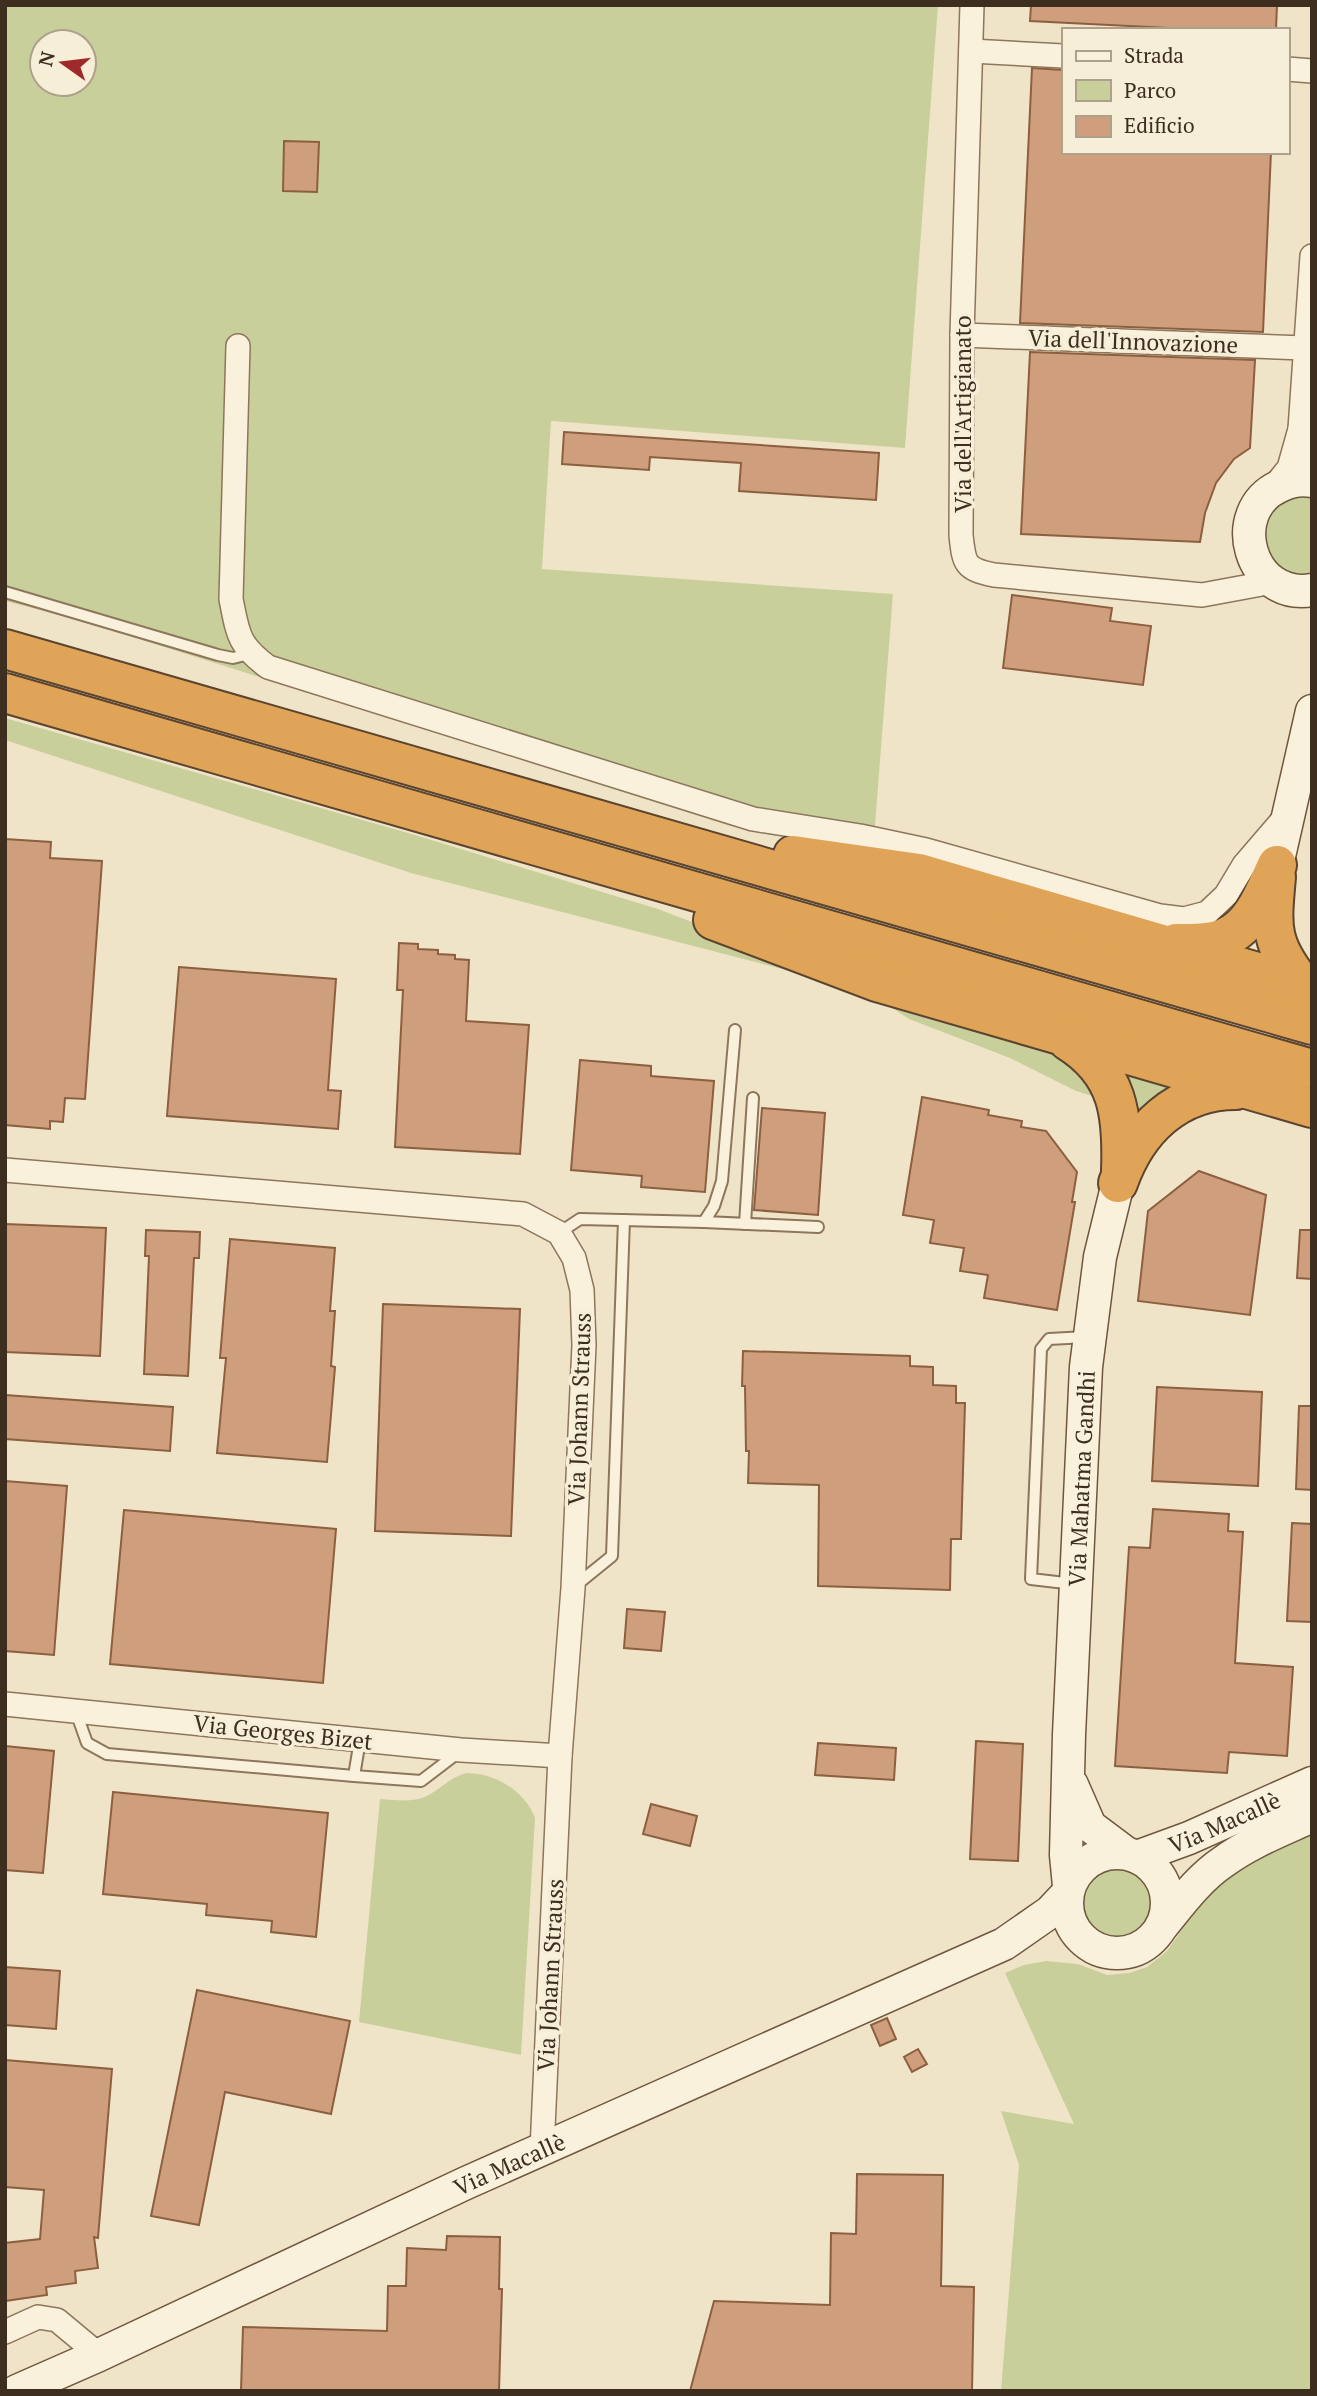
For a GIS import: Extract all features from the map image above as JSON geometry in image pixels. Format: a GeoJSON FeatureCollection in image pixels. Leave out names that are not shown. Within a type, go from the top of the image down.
{"type":"FeatureCollection","features":[{"type":"Feature","properties":{"kind":"highway"},"geometry":{"type":"LineString","coordinates":[[5,649],[1312,1025]]}},
{"type":"Feature","properties":{"kind":"highway"},"geometry":{"type":"LineString","coordinates":[[5,693],[1312,1069]]}},
{"type":"Feature","properties":{"kind":"highway"},"geometry":{"type":"LineString","coordinates":[[579,815],[702,833],[800,856],[919,873],[1308,987]]}},
{"type":"Feature","properties":{"kind":"highway"},"geometry":{"type":"LineString","coordinates":[[568,855],[581,862],[599,882],[612,889],[699,915],[864,978],[1312,1108]]}},
{"type":"Feature","properties":{"kind":"highway"},"geometry":{"type":"LineString","coordinates":[[1159,943],[1202,943],[1226,938],[1244,925],[1257,906],[1277,865]]}},
{"type":"Feature","properties":{"kind":"highway"},"geometry":{"type":"LineString","coordinates":[[1277,865],[1272,920],[1276,940],[1284,959],[1308,987]]}},
{"type":"Feature","properties":{"kind":"highway"},"geometry":{"type":"LineString","coordinates":[[1052,1034],[1067,1040],[1092,1058],[1109,1083],[1128,1146],[1118,1183]]}},
{"type":"Feature","properties":{"kind":"highway"},"geometry":{"type":"LineString","coordinates":[[1128,1146],[1178,1103],[1207,1092],[1255,1092]]}},
{"type":"Feature","properties":{"kind":"street","name":"Via dell'Artigianato"},"geometry":{"type":"LineString","coordinates":[[972,5],[962,335],[961,535],[963,555],[968,565],[976,572],[994,575],[1202,595],[1220,592],[1296,593]]}},
{"type":"Feature","properties":{"kind":"street"},"geometry":{"type":"LineString","coordinates":[[971,51],[1062,56]]}},
{"type":"Feature","properties":{"kind":"street"},"geometry":{"type":"LineString","coordinates":[[1289,69],[1312,71]]}},
{"type":"Feature","properties":{"kind":"street"},"geometry":{"type":"LineString","coordinates":[[1296,593],[1259,569],[1250,553],[1248,536],[1250,518],[1259,502],[1289,468],[1300,429],[1312,256]]}},
{"type":"Feature","properties":{"kind":"street","name":"Via dell'Innovazione"},"geometry":{"type":"LineString","coordinates":[[962,335],[1305,348]]}},
{"type":"Feature","properties":{"kind":"street"},"geometry":{"type":"LineString","coordinates":[[238,346],[231,599],[237,632],[249,654],[268,667],[753,819],[860,836],[926,850],[1160,916],[1184,919],[1207,913],[1226,895],[1244,865],[1290,811]]}},
{"type":"Feature","properties":{"kind":"street"},"geometry":{"type":"LineString","coordinates":[[1300,429],[1312,461]]}},
{"type":"Feature","properties":{"kind":"street"},"geometry":{"type":"LineString","coordinates":[[1272,489],[1288,482],[1312,481]]}},
{"type":"Feature","properties":{"kind":"street"},"geometry":{"type":"LineString","coordinates":[[1220,592],[1234,581],[1244,568],[1250,553]]}},
{"type":"Feature","properties":{"kind":"street"},"geometry":{"type":"LineString","coordinates":[[1277,865],[1311,716]]}},
{"type":"Feature","properties":{"kind":"street"},"geometry":{"type":"LineString","coordinates":[[5,1170],[523,1214],[559,1233]]}},
{"type":"Feature","properties":{"kind":"street","name":"Via Mahatma Gandhi"},"geometry":{"type":"LineString","coordinates":[[1068,1890],[1068,1777],[1089,1337],[1100,1257],[1118,1183]]}},
{"type":"Feature","properties":{"kind":"street","name":"Via Johann Strauss"},"geometry":{"type":"LineString","coordinates":[[542,2150],[560,1756],[573,1587],[584,1345],[582,1290],[574,1258],[559,1233]]}},
{"type":"Feature","properties":{"kind":"street","name":"Via Georges Bizet"},"geometry":{"type":"LineString","coordinates":[[5,1704],[461,1750],[560,1756]]}},
{"type":"Feature","properties":{"kind":"street","name":"Via Mahatma Gandhi"},"geometry":{"type":"LineString","coordinates":[[1068,1777],[1090,1826],[1132,1855]]}},
{"type":"Feature","properties":{"kind":"street","name":"Via Macallè"},"geometry":{"type":"LineString","coordinates":[[1132,1855],[1189,1838],[1312,1783]]}},
{"type":"Feature","properties":{"kind":"street"},"geometry":{"type":"LineString","coordinates":[[1189,1838],[1249,1823],[1312,1792]]}},
{"type":"Feature","properties":{"kind":"street","name":"Via Macallè"},"geometry":{"type":"LineString","coordinates":[[1162,1926],[1187,1896],[1222,1862],[1254,1843],[1312,1816]]}},
{"type":"Feature","properties":{"kind":"street"},"geometry":{"type":"LineString","coordinates":[[1114,1852],[1132,1855],[1149,1864],[1161,1879],[1167,1908],[1162,1926],[1144,1946],[1123,1953],[1104,1952],[1079,1937],[1069,1920],[1068,1890],[1083,1865],[1098,1856],[1114,1852]]}},
{"type":"Feature","properties":{"kind":"street","name":"Via Macallè"},"geometry":{"type":"LineString","coordinates":[[17,2391],[542,2150],[1004,1944],[1043,1917],[1068,1890]]}},
{"type":"Feature","properties":{"kind":"street","name":"Via Macallè"},"geometry":{"type":"LineString","coordinates":[[1004,1944],[1040,1939],[1087,1944]]}},
{"type":"Feature","properties":{"kind":"street"},"geometry":{"type":"LineString","coordinates":[[5,2332],[38,2317],[57,2320],[99,2355]]}},
{"type":"Feature","properties":{"kind":"lane"},"geometry":{"type":"LineString","coordinates":[[5,592],[218,655],[233,658],[249,654]]}},
{"type":"Feature","properties":{"kind":"lane"},"geometry":{"type":"LineString","coordinates":[[704,1222],[714,1206],[722,1181],[735,1030]]}},
{"type":"Feature","properties":{"kind":"lane"},"geometry":{"type":"LineString","coordinates":[[745,1224],[753,1098]]}},
{"type":"Feature","properties":{"kind":"lane"},"geometry":{"type":"LineString","coordinates":[[559,1233],[580,1219],[818,1227]]}},
{"type":"Feature","properties":{"kind":"lane"},"geometry":{"type":"LineString","coordinates":[[573,1587],[612,1556],[624,1220]]}},
{"type":"Feature","properties":{"kind":"lane"},"geometry":{"type":"LineString","coordinates":[[1076,1584],[1031,1579],[1041,1349],[1049,1339],[1089,1337]]}},
{"type":"Feature","properties":{"kind":"lane"},"geometry":{"type":"LineString","coordinates":[[76,1712],[88,1743],[107,1754],[421,1781],[461,1750]]}},
{"type":"Feature","properties":{"kind":"lane"},"geometry":{"type":"LineString","coordinates":[[354,1776],[360,1740]]}},
{"type":"Feature","properties":{"kind":"green space"},"geometry":{"type":"Polygon","coordinates":[[[5,5],[938,5],[905,448],[551,421],[542,569],[893,594],[873,851],[727,825],[76,619],[5,601],[5,5]]]}},
{"type":"Feature","properties":{"kind":"green space"},"geometry":{"type":"Polygon","coordinates":[[[1312,494],[1312,577],[1298,578],[1272,566],[1260,527],[1285,496],[1312,494]]]}},
{"type":"Feature","properties":{"kind":"green space"},"geometry":{"type":"Polygon","coordinates":[[[5,718],[415,835],[658,909],[1054,1046],[1102,1099],[1076,1091],[1010,1058],[909,1019],[874,996],[852,987],[411,873],[5,740],[5,718]]]}},
{"type":"Feature","properties":{"kind":"green space"},"geometry":{"type":"Polygon","coordinates":[[[1107,1060],[1191,1083],[1140,1125],[1107,1060]]]}},
{"type":"Feature","properties":{"kind":"green space"},"geometry":{"type":"Polygon","coordinates":[[[467,1773],[488,1776],[508,1785],[524,1800],[535,1818],[521,2055],[359,2022],[380,1799],[416,1800],[467,1773]]]}},
{"type":"Feature","properties":{"kind":"green space"},"geometry":{"type":"Polygon","coordinates":[[[1312,1824],[1312,2391],[1001,2391],[1019,2165],[1001,2111],[1074,2124],[1005,1973],[1024,1965],[1046,1961],[1078,1964],[1107,1975],[1129,1973],[1147,1967],[1167,1951],[1211,1888],[1312,1824]]]}},
{"type":"Feature","properties":{"kind":"green space"},"geometry":{"type":"Polygon","coordinates":[[[1109,1866],[1123,1866],[1137,1872],[1148,1883],[1154,1904],[1151,1919],[1143,1931],[1123,1942],[1109,1942],[1095,1936],[1084,1925],[1078,1911],[1078,1897],[1084,1883],[1095,1872],[1109,1866]]]}},
{"type":"Feature","properties":{"kind":"building"},"geometry":{"type":"Polygon","coordinates":[[[1031,5],[1277,5],[1276,28],[1169,28],[1030,21],[1031,5]]]}},
{"type":"Feature","properties":{"kind":"building"},"geometry":{"type":"Polygon","coordinates":[[[1032,68],[1062,70],[1062,154],[1271,154],[1263,332],[1020,323],[1032,68]]]}},
{"type":"Feature","properties":{"kind":"building"},"geometry":{"type":"Polygon","coordinates":[[[284,141],[319,142],[317,192],[283,191],[284,141]]]}},
{"type":"Feature","properties":{"kind":"building"},"geometry":{"type":"Polygon","coordinates":[[[1030,352],[1255,360],[1250,448],[1234,459],[1216,483],[1205,513],[1200,542],[1021,534],[1030,352]]]}},
{"type":"Feature","properties":{"kind":"building"},"geometry":{"type":"Polygon","coordinates":[[[564,432],[879,453],[876,500],[739,491],[741,463],[650,457],[649,470],[562,464],[564,432]]]}},
{"type":"Feature","properties":{"kind":"building"},"geometry":{"type":"Polygon","coordinates":[[[1012,595],[1112,608],[1110,621],[1151,626],[1143,685],[1003,668],[1012,595]]]}},
{"type":"Feature","properties":{"kind":"building"},"geometry":{"type":"Polygon","coordinates":[[[5,839],[51,842],[50,858],[102,861],[85,1099],[65,1098],[63,1122],[50,1121],[50,1129],[5,1125],[5,839]]]}},
{"type":"Feature","properties":{"kind":"building"},"geometry":{"type":"Polygon","coordinates":[[[399,943],[418,944],[418,949],[438,950],[438,954],[455,955],[455,959],[469,960],[466,1021],[529,1025],[520,1154],[395,1147],[403,990],[397,990],[399,943]]]}},
{"type":"Feature","properties":{"kind":"building"},"geometry":{"type":"Polygon","coordinates":[[[179,967],[336,979],[328,1090],[341,1091],[338,1129],[167,1116],[179,967]]]}},
{"type":"Feature","properties":{"kind":"building"},"geometry":{"type":"Polygon","coordinates":[[[580,1060],[651,1066],[651,1076],[714,1081],[705,1192],[641,1187],[642,1176],[571,1170],[580,1060]]]}},
{"type":"Feature","properties":{"kind":"building"},"geometry":{"type":"Polygon","coordinates":[[[922,1097],[989,1110],[988,1115],[1022,1121],[1021,1127],[1046,1131],[1077,1172],[1072,1202],[1075,1202],[1057,1310],[984,1298],[988,1275],[960,1271],[964,1248],[930,1243],[934,1220],[903,1215],[922,1097]]]}},
{"type":"Feature","properties":{"kind":"building"},"geometry":{"type":"Polygon","coordinates":[[[762,1108],[825,1113],[818,1215],[754,1210],[762,1108]]]}},
{"type":"Feature","properties":{"kind":"building"},"geometry":{"type":"Polygon","coordinates":[[[1199,1171],[1266,1195],[1250,1315],[1138,1301],[1148,1211],[1199,1171]]]}},
{"type":"Feature","properties":{"kind":"building"},"geometry":{"type":"Polygon","coordinates":[[[5,1224],[106,1228],[100,1356],[5,1352],[5,1224]]]}},
{"type":"Feature","properties":{"kind":"building"},"geometry":{"type":"Polygon","coordinates":[[[146,1230],[200,1232],[199,1258],[194,1258],[188,1376],[144,1374],[149,1256],[145,1256],[146,1230]]]}},
{"type":"Feature","properties":{"kind":"building"},"geometry":{"type":"Polygon","coordinates":[[[1300,1230],[1312,1230],[1312,1279],[1297,1278],[1300,1230]]]}},
{"type":"Feature","properties":{"kind":"building"},"geometry":{"type":"Polygon","coordinates":[[[230,1239],[335,1248],[330,1311],[335,1311],[331,1366],[335,1367],[327,1462],[217,1453],[226,1358],[220,1358],[230,1239]]]}},
{"type":"Feature","properties":{"kind":"building"},"geometry":{"type":"Polygon","coordinates":[[[383,1304],[520,1309],[511,1536],[375,1531],[383,1304]]]}},
{"type":"Feature","properties":{"kind":"building"},"geometry":{"type":"Polygon","coordinates":[[[743,1351],[910,1356],[910,1366],[933,1367],[933,1385],[956,1386],[956,1403],[965,1403],[961,1539],[951,1539],[950,1590],[818,1586],[819,1485],[748,1483],[745,1386],[742,1386],[743,1351]]]}},
{"type":"Feature","properties":{"kind":"building"},"geometry":{"type":"Polygon","coordinates":[[[1157,1387],[1262,1392],[1258,1486],[1152,1481],[1157,1387]]]}},
{"type":"Feature","properties":{"kind":"building"},"geometry":{"type":"Polygon","coordinates":[[[5,1395],[173,1407],[170,1451],[5,1439],[5,1395]]]}},
{"type":"Feature","properties":{"kind":"building"},"geometry":{"type":"Polygon","coordinates":[[[1299,1406],[1312,1406],[1312,1490],[1296,1489],[1299,1406]]]}},
{"type":"Feature","properties":{"kind":"building"},"geometry":{"type":"Polygon","coordinates":[[[5,1481],[67,1486],[54,1655],[5,1651],[5,1481]]]}},
{"type":"Feature","properties":{"kind":"building"},"geometry":{"type":"Polygon","coordinates":[[[1153,1509],[1229,1514],[1228,1531],[1243,1532],[1235,1663],[1293,1667],[1287,1756],[1229,1752],[1227,1773],[1115,1766],[1129,1547],[1150,1548],[1153,1509]]]}},
{"type":"Feature","properties":{"kind":"building"},"geometry":{"type":"Polygon","coordinates":[[[124,1510],[336,1529],[323,1683],[110,1664],[124,1510]]]}},
{"type":"Feature","properties":{"kind":"building"},"geometry":{"type":"Polygon","coordinates":[[[1292,1523],[1312,1524],[1312,1622],[1287,1621],[1292,1523]]]}},
{"type":"Feature","properties":{"kind":"building"},"geometry":{"type":"Polygon","coordinates":[[[627,1609],[665,1612],[661,1651],[624,1648],[627,1609]]]}},
{"type":"Feature","properties":{"kind":"building"},"geometry":{"type":"Polygon","coordinates":[[[976,1741],[1023,1744],[1018,1861],[970,1859],[976,1741]]]}},
{"type":"Feature","properties":{"kind":"building"},"geometry":{"type":"Polygon","coordinates":[[[818,1743],[896,1748],[894,1780],[815,1775],[818,1743]]]}},
{"type":"Feature","properties":{"kind":"building"},"geometry":{"type":"Polygon","coordinates":[[[5,1746],[54,1751],[43,1873],[5,1870],[5,1746]]]}},
{"type":"Feature","properties":{"kind":"building"},"geometry":{"type":"Polygon","coordinates":[[[113,1792],[328,1813],[316,1937],[271,1932],[272,1921],[206,1915],[207,1904],[103,1894],[113,1792]]]}},
{"type":"Feature","properties":{"kind":"building"},"geometry":{"type":"Polygon","coordinates":[[[651,1804],[697,1816],[690,1846],[643,1834],[651,1804]]]}},
{"type":"Feature","properties":{"kind":"building"},"geometry":{"type":"Polygon","coordinates":[[[5,1967],[60,1971],[56,2029],[5,2025],[5,1967]]]}},
{"type":"Feature","properties":{"kind":"building"},"geometry":{"type":"Polygon","coordinates":[[[197,1990],[350,2021],[331,2114],[225,2092],[199,2225],[151,2216],[197,1990]]]}},
{"type":"Feature","properties":{"kind":"building"},"geometry":{"type":"Polygon","coordinates":[[[887,2018],[896,2039],[880,2046],[871,2025],[887,2018]]]}},
{"type":"Feature","properties":{"kind":"building"},"geometry":{"type":"Polygon","coordinates":[[[918,2049],[927,2064],[912,2072],[904,2057],[918,2049]]]}},
{"type":"Feature","properties":{"kind":"building"},"geometry":{"type":"Polygon","coordinates":[[[5,2060],[112,2069],[98,2238],[94,2237],[98,2268],[75,2271],[76,2283],[46,2287],[47,2295],[5,2301],[5,2243],[40,2239],[44,2190],[5,2187],[5,2060]]]}},
{"type":"Feature","properties":{"kind":"building"},"geometry":{"type":"Polygon","coordinates":[[[857,2174],[943,2175],[941,2286],[974,2287],[972,2391],[690,2391],[714,2301],[830,2305],[831,2233],[856,2234],[857,2174]]]}},
{"type":"Feature","properties":{"kind":"building"},"geometry":{"type":"Polygon","coordinates":[[[447,2236],[500,2237],[499,2289],[502,2289],[499,2391],[241,2391],[243,2327],[387,2331],[388,2286],[406,2286],[407,2248],[446,2250],[447,2236]]]}}]}
